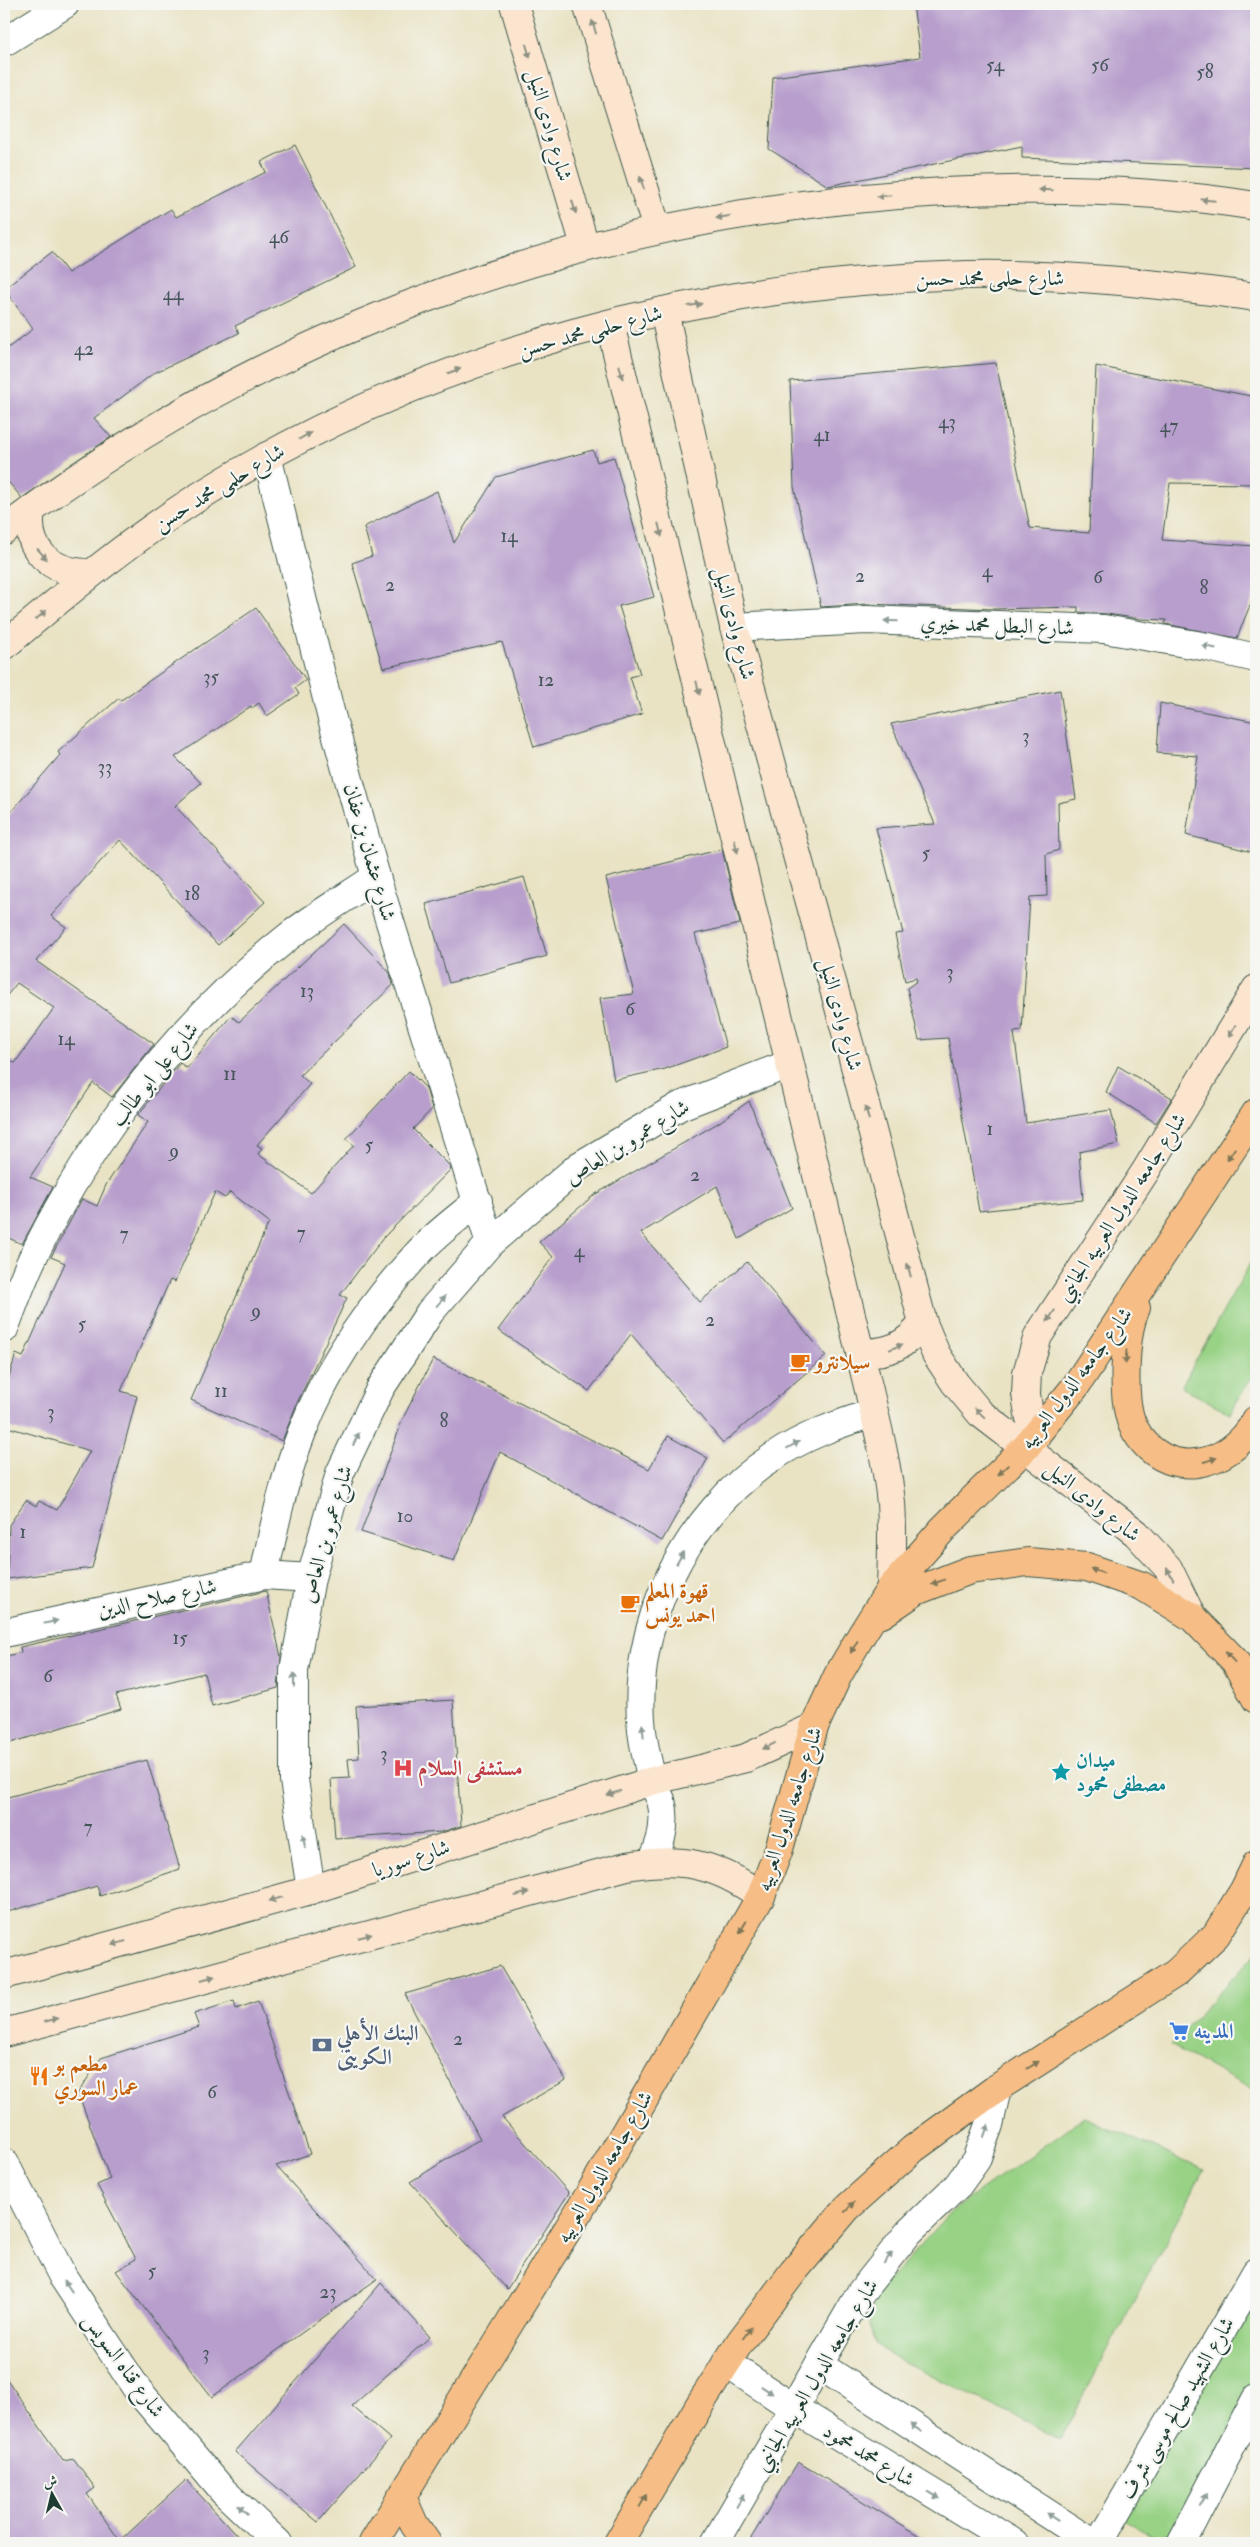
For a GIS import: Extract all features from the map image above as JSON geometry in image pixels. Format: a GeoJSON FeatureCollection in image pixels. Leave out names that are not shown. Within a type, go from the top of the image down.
{"type":"FeatureCollection","features":[{"type":"Feature","properties":{"kind":"main road","name":"شارع جامعه الدول العربيه"},"geometry":{"type":"LineString","coordinates":[[373,2543],[589,2195],[761,1896],[779,1849],[814,1727],[838,1675],[868,1624],[891,1588],[943,1529],[1031,1441],[1075,1387],[1150,1277],[1256,1113]]}},
{"type":"Feature","properties":{"kind":"main road"},"geometry":{"type":"LineString","coordinates":[[1150,1277],[1134,1312],[1125,1360],[1128,1408],[1134,1428],[1146,1444],[1163,1457],[1184,1463],[1205,1463],[1224,1456],[1241,1443],[1256,1420]]}},
{"type":"Feature","properties":{"kind":"main road"},"geometry":{"type":"LineString","coordinates":[[868,1624],[916,1591],[970,1570],[1028,1562],[1087,1568],[1142,1586],[1192,1617],[1235,1661],[1256,1698]]}},
{"type":"Feature","properties":{"kind":"main road"},"geometry":{"type":"LineString","coordinates":[[618,2543],[726,2363],[793,2272],[847,2208],[914,2149],[997,2088],[1176,1973],[1216,1935],[1244,1890],[1256,1864]]}},
{"type":"Feature","properties":{"kind":"main road"},"geometry":{"type":"LineString","coordinates":[[402,2497],[414,2524],[427,2543]]}},
{"type":"Feature","properties":{"kind":"street"},"geometry":{"type":"LineString","coordinates":[[4,42],[64,4]]}},
{"type":"Feature","properties":{"kind":"street","name":"شارع وادى النيل"},"geometry":{"type":"LineString","coordinates":[[514,4],[585,246]]}},
{"type":"Feature","properties":{"kind":"street"},"geometry":{"type":"LineString","coordinates":[[587,4],[657,229]]}},
{"type":"Feature","properties":{"kind":"street"},"geometry":{"type":"LineString","coordinates":[[4,530],[133,440],[240,379],[352,326],[467,282],[585,246],[657,229],[771,209],[886,195],[1002,189],[1118,192],[1256,206]]}},
{"type":"Feature","properties":{"kind":"street","name":"شارع حلمى محمد حسن"},"geometry":{"type":"LineString","coordinates":[[4,646],[90,573],[177,511],[267,456],[333,422],[400,392],[469,365],[539,343],[664,311],[806,287],[873,280],[969,275],[1065,277],[1161,284],[1256,297]]}},
{"type":"Feature","properties":{"kind":"street","name":"شارع وادى النيل"},"geometry":{"type":"LineString","coordinates":[[664,311],[734,627],[850,1047],[923,1323],[936,1354],[950,1376],[980,1413],[1031,1441],[1136,1533],[1168,1568],[1192,1617]]}},
{"type":"Feature","properties":{"kind":"street"},"geometry":{"type":"LineString","coordinates":[[610,324],[860,1352],[884,1459],[891,1502],[893,1545],[891,1588]]}},
{"type":"Feature","properties":{"kind":"street","name":"شارع عثمان بن عفان"},"geometry":{"type":"LineString","coordinates":[[267,456],[330,714],[376,877],[490,1243]]}},
{"type":"Feature","properties":{"kind":"street"},"geometry":{"type":"LineString","coordinates":[[31,510],[28,523],[38,551],[61,570],[90,573]]}},
{"type":"Feature","properties":{"kind":"street","name":"شارع البطل محمد خيري"},"geometry":{"type":"LineString","coordinates":[[734,627],[866,620],[1104,629],[1208,647],[1256,658]]}},
{"type":"Feature","properties":{"kind":"street","name":"شارع على ابو طالب"},"geometry":{"type":"LineString","coordinates":[[4,1330],[35,1253],[80,1172],[144,1081],[212,1004],[282,943],[376,877]]}},
{"type":"Feature","properties":{"kind":"street","name":"شارع جامعه الدول العربيه الجانبي"},"geometry":{"type":"LineString","coordinates":[[1031,1441],[1026,1394],[1027,1372],[1038,1336],[1145,1172],[1256,989]]}},
{"type":"Feature","properties":{"kind":"street","name":"شارع عمرو بن العاص"},"geometry":{"type":"LineString","coordinates":[[311,1890],[294,1780],[294,1670],[311,1578],[340,1473],[380,1389],[430,1312],[490,1243],[579,1166],[680,1106],[789,1064]]}},
{"type":"Feature","properties":{"kind":"street"},"geometry":{"type":"LineString","coordinates":[[264,1575],[280,1500],[302,1431],[334,1365],[374,1305],[422,1249],[478,1201]]}},
{"type":"Feature","properties":{"kind":"street"},"geometry":{"type":"LineString","coordinates":[[860,1352],[874,1353],[902,1345],[914,1336],[923,1323]]}},
{"type":"Feature","properties":{"kind":"street"},"geometry":{"type":"LineString","coordinates":[[652,1862],[661,1843],[664,1822],[661,1800],[652,1781],[642,1730],[642,1678],[650,1628],[668,1579],[693,1534],[729,1492],[772,1457],[820,1430],[873,1413]]}},
{"type":"Feature","properties":{"kind":"street","name":"شارع صلاح الدين"},"geometry":{"type":"LineString","coordinates":[[4,1633],[264,1575],[311,1578]]}},
{"type":"Feature","properties":{"kind":"street","name":"شارع سوريا"},"geometry":{"type":"LineString","coordinates":[[4,1975],[311,1890],[652,1781],[746,1758],[814,1727]]}},
{"type":"Feature","properties":{"kind":"street"},"geometry":{"type":"LineString","coordinates":[[4,2032],[617,1869],[652,1862],[682,1862],[711,1867],[738,1879],[761,1896]]}},
{"type":"Feature","properties":{"kind":"street","name":"شارع جامعه الدول العربيه الجانبي"},"geometry":{"type":"LineString","coordinates":[[715,2543],[795,2409],[861,2292],[909,2232],[958,2185],[976,2160],[989,2125],[997,2088]]}},
{"type":"Feature","properties":{"kind":"street","name":"شارع قناه السويس"},"geometry":{"type":"LineString","coordinates":[[4,2162],[63,2277],[137,2389],[223,2491],[278,2543]]}},
{"type":"Feature","properties":{"kind":"street","name":"شارع الشهيد صالح موسى شرف"},"geometry":{"type":"LineString","coordinates":[[1099,2543],[1256,2272]]}},
{"type":"Feature","properties":{"kind":"street","name":"شارع محمد محمود"},"geometry":{"type":"LineString","coordinates":[[726,2363],[795,2409],[1014,2543]]}},
{"type":"Feature","properties":{"kind":"street"},"geometry":{"type":"LineString","coordinates":[[819,2365],[1093,2543]]}},
{"type":"Feature","properties":{"kind":"street"},"geometry":{"type":"LineString","coordinates":[[1181,2543],[1256,2399]]}},
{"type":"Feature","properties":{"kind":"green space"},"geometry":{"type":"Polygon","coordinates":[[[1256,1253],[1256,1370],[1230,1413],[1181,1387],[1256,1253]]]}},
{"type":"Feature","properties":{"kind":"green space"},"geometry":{"type":"Polygon","coordinates":[[[1256,1953],[1256,2092],[1170,2045],[1256,1953]]]}},
{"type":"Feature","properties":{"kind":"green space"},"geometry":{"type":"Polygon","coordinates":[[[1084,2117],[1204,2170],[1060,2439],[890,2355],[876,2344],[869,2325],[875,2295],[951,2212],[1084,2117]]]}},
{"type":"Feature","properties":{"kind":"green space"},"geometry":{"type":"Polygon","coordinates":[[[1256,2285],[1256,2380],[1171,2543],[1169,2543],[1120,2518],[1256,2285]]]}},
{"type":"Feature","properties":{"kind":"building"},"geometry":{"type":"Polygon","coordinates":[[[913,4],[1256,4],[1256,168],[1022,158],[1022,146],[828,186],[769,149],[773,77],[920,57],[913,4]]]}},
{"type":"Feature","properties":{"kind":"building"},"geometry":{"type":"Polygon","coordinates":[[[295,145],[356,267],[235,326],[239,333],[154,373],[94,418],[111,437],[22,498],[4,477],[4,351],[33,329],[4,289],[52,252],[68,273],[171,209],[176,217],[266,172],[261,162],[295,145]]]}},
{"type":"Feature","properties":{"kind":"building"},"geometry":{"type":"Polygon","coordinates":[[[996,363],[1030,528],[1089,533],[1096,366],[1256,397],[1256,484],[1170,483],[1162,540],[1256,546],[1256,590],[1237,638],[1165,624],[1167,620],[1078,612],[1078,607],[994,609],[867,604],[821,607],[794,487],[790,381],[996,363]]]}},
{"type":"Feature","properties":{"kind":"building"},"geometry":{"type":"Polygon","coordinates":[[[593,450],[597,462],[614,457],[654,597],[619,606],[640,674],[630,677],[642,714],[534,747],[502,642],[383,668],[352,563],[372,556],[364,527],[437,491],[454,543],[496,477],[593,450]]]}},
{"type":"Feature","properties":{"kind":"building"},"geometry":{"type":"Polygon","coordinates":[[[256,608],[306,680],[295,688],[299,694],[267,716],[259,703],[252,708],[251,706],[175,757],[201,783],[175,806],[265,902],[218,945],[120,840],[51,916],[66,927],[36,961],[154,1044],[112,1097],[93,1083],[30,1177],[53,1187],[22,1244],[4,1236],[4,1056],[15,1063],[54,1008],[17,983],[4,999],[4,820],[60,755],[58,752],[119,698],[121,700],[256,608]]]}},
{"type":"Feature","properties":{"kind":"building"},"geometry":{"type":"Polygon","coordinates":[[[1060,690],[1076,799],[1058,803],[1059,850],[1046,854],[1047,896],[1030,897],[1022,1031],[1014,1032],[1026,1123],[1111,1110],[1119,1144],[1079,1152],[1083,1200],[979,1211],[948,1038],[919,1040],[907,988],[917,981],[916,978],[905,981],[895,934],[903,933],[876,828],[935,824],[891,724],[1060,690]]]}},
{"type":"Feature","properties":{"kind":"building"},"geometry":{"type":"Polygon","coordinates":[[[1160,703],[1256,722],[1256,853],[1186,835],[1198,756],[1157,753],[1160,703]]]}},
{"type":"Feature","properties":{"kind":"building"},"geometry":{"type":"Polygon","coordinates":[[[722,849],[740,924],[695,934],[726,1047],[665,1069],[614,1080],[600,998],[634,994],[606,878],[722,849]]]}},
{"type":"Feature","properties":{"kind":"building"},"geometry":{"type":"Polygon","coordinates":[[[524,877],[547,956],[449,983],[426,904],[524,877]]]}},
{"type":"Feature","properties":{"kind":"building"},"geometry":{"type":"Polygon","coordinates":[[[344,924],[390,973],[393,985],[300,1075],[310,1084],[257,1145],[262,1148],[258,1154],[311,1193],[354,1145],[346,1139],[409,1071],[426,1088],[432,1109],[413,1129],[451,1169],[384,1237],[340,1295],[347,1298],[298,1401],[282,1441],[191,1400],[269,1222],[230,1192],[225,1198],[215,1192],[175,1282],[170,1280],[121,1391],[137,1396],[92,1568],[7,1579],[9,1525],[26,1500],[36,1506],[39,1501],[57,1510],[90,1451],[4,1426],[4,1393],[16,1354],[23,1357],[65,1263],[51,1257],[82,1199],[97,1206],[106,1185],[148,1122],[138,1115],[180,1063],[187,1068],[231,1016],[239,1022],[344,924]]]}},
{"type":"Feature","properties":{"kind":"building"},"geometry":{"type":"Polygon","coordinates":[[[1118,1066],[1172,1098],[1156,1123],[1106,1092],[1118,1066]]]}},
{"type":"Feature","properties":{"kind":"building"},"geometry":{"type":"Polygon","coordinates":[[[749,1101],[792,1208],[739,1239],[717,1186],[641,1233],[700,1302],[747,1262],[826,1356],[723,1443],[631,1334],[589,1391],[498,1330],[553,1257],[539,1242],[594,1195],[718,1123],[749,1101]]]}},
{"type":"Feature","properties":{"kind":"building"},"geometry":{"type":"Polygon","coordinates":[[[433,1359],[649,1469],[668,1436],[708,1458],[662,1541],[500,1452],[454,1561],[361,1532],[399,1426],[433,1359]]]}},
{"type":"Feature","properties":{"kind":"building"},"geometry":{"type":"Polygon","coordinates":[[[266,1591],[281,1657],[278,1688],[212,1706],[204,1673],[116,1695],[121,1709],[4,1745],[4,1657],[21,1652],[20,1647],[266,1591]]]}},
{"type":"Feature","properties":{"kind":"building","name":"مستشفى السلام"},"geometry":{"type":"Polygon","coordinates":[[[453,1700],[461,1826],[441,1832],[335,1839],[331,1779],[350,1778],[348,1759],[359,1758],[356,1706],[453,1700]]]}},
{"type":"Feature","properties":{"kind":"building"},"geometry":{"type":"Polygon","coordinates":[[[147,1760],[180,1869],[100,1896],[97,1886],[4,1913],[4,1798],[147,1760]]]}},
{"type":"Feature","properties":{"kind":"building"},"geometry":{"type":"Polygon","coordinates":[[[500,1966],[566,2080],[502,2117],[569,2193],[507,2289],[410,2182],[480,2139],[405,1994],[500,1966]]]}},
{"type":"Feature","properties":{"kind":"building"},"geometry":{"type":"Polygon","coordinates":[[[234,2001],[236,2009],[258,2001],[310,2154],[276,2166],[377,2279],[212,2397],[116,2271],[136,2259],[97,2185],[110,2179],[78,2093],[101,2058],[199,2027],[194,2014],[234,2001]]]}},
{"type":"Feature","properties":{"kind":"building"},"geometry":{"type":"Polygon","coordinates":[[[381,2283],[430,2337],[352,2406],[390,2439],[318,2522],[235,2452],[381,2283]]]}},
{"type":"Feature","properties":{"kind":"building"},"geometry":{"type":"Polygon","coordinates":[[[4,2375],[63,2461],[74,2459],[95,2488],[87,2494],[120,2541],[186,2480],[244,2543],[4,2543],[4,2375]]]}},
{"type":"Feature","properties":{"kind":"building"},"geometry":{"type":"Polygon","coordinates":[[[798,2462],[931,2543],[748,2543],[798,2462]]]}},
{"type":"Feature","properties":{"kind":"place","name":"سيلانترو"},"geometry":{"type":"Point","coordinates":[800,1362]}},
{"type":"Feature","properties":{"kind":"place","name":"قهوة المعلم احمد يونس"},"geometry":{"type":"Point","coordinates":[630,1603]}},
{"type":"Feature","properties":{"kind":"place","name":"مستشفى السلام"},"geometry":{"type":"Point","coordinates":[403,1768]}},
{"type":"Feature","properties":{"kind":"place","name":"ميدان مصطفى محمود"},"geometry":{"type":"Point","coordinates":[1061,1772]}},
{"type":"Feature","properties":{"kind":"place","name":"المدينه"},"geometry":{"type":"Point","coordinates":[1179,2031]}},
{"type":"Feature","properties":{"kind":"place","name":"البنك الأهلي الكويتى"},"geometry":{"type":"Point","coordinates":[322,2045]}},
{"type":"Feature","properties":{"kind":"place","name":"مطعم بو عمار السوري"},"geometry":{"type":"Point","coordinates":[39,2076]}}]}
